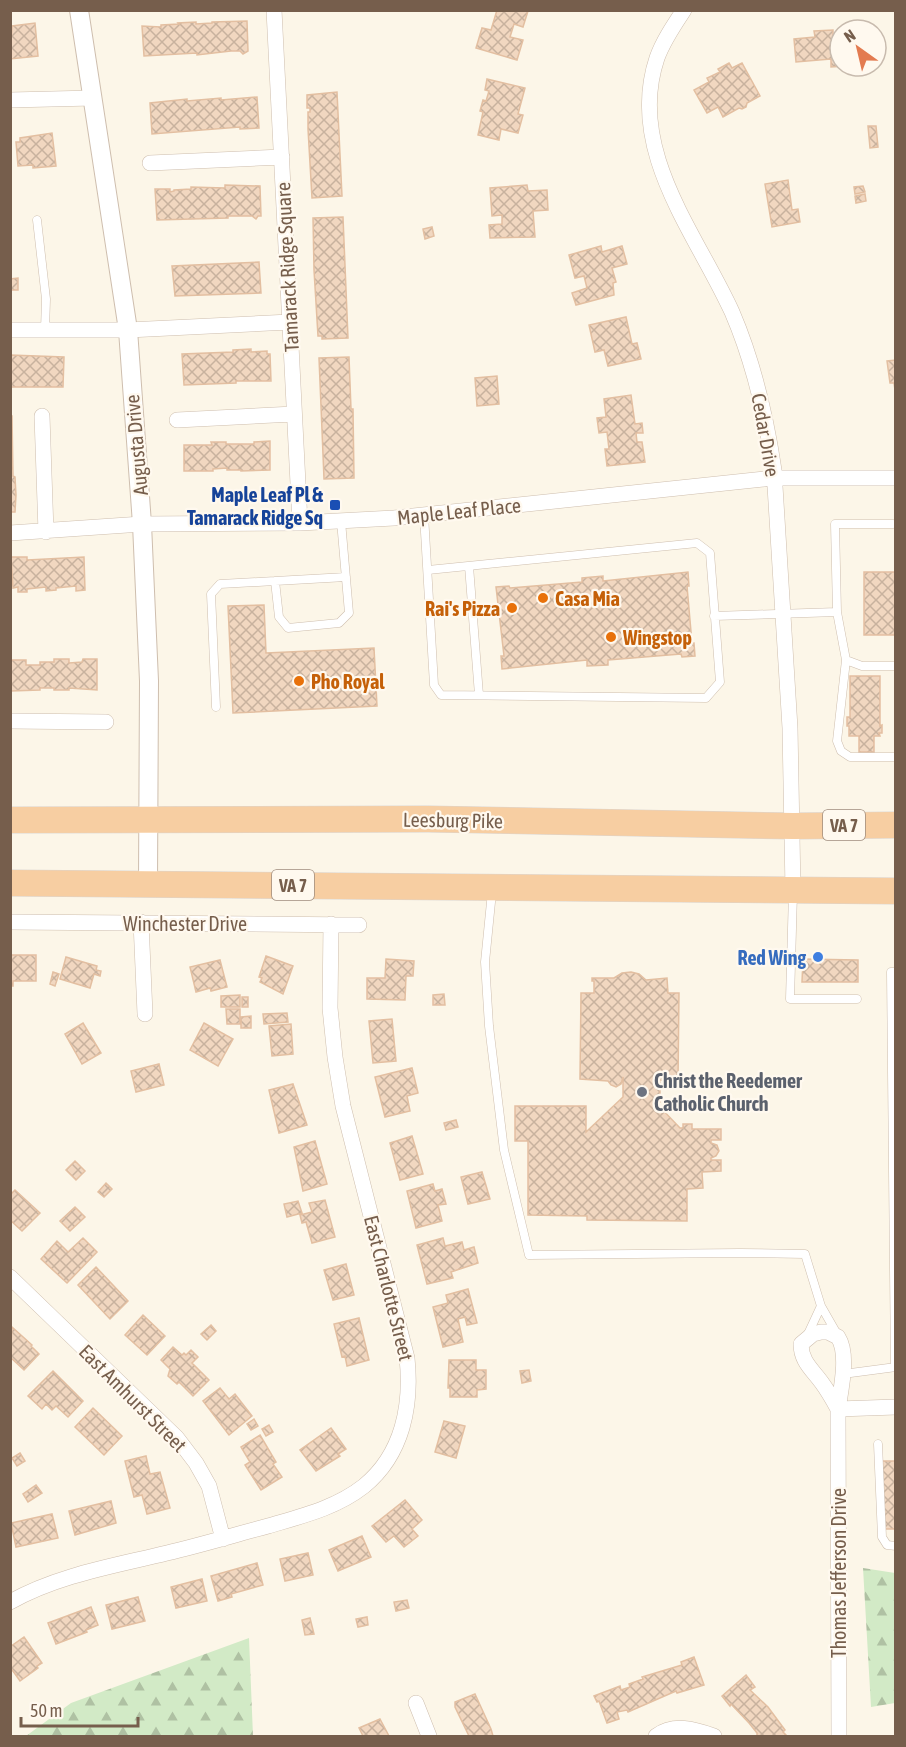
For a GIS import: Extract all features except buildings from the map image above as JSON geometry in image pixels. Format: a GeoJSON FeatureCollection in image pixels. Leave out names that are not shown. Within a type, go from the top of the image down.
{"type":"FeatureCollection","features":[{"type":"Feature","properties":{"kind":"highway","name":"Leesburg Pike"},"geometry":{"type":"LineString","coordinates":[[10,820],[428,819],[793,826],[896,825]]}},
{"type":"Feature","properties":{"kind":"highway","name":"VA 7"},"geometry":{"type":"LineString","coordinates":[[10,883],[896,891]]}},
{"type":"Feature","properties":{"kind":"street","name":"Augusta Drive"},"geometry":{"type":"LineString","coordinates":[[79,10],[128,330],[142,524],[149,681],[148,884]]}},
{"type":"Feature","properties":{"kind":"street","name":"Tamarack Ridge Square"},"geometry":{"type":"LineString","coordinates":[[274,10],[300,523]]}},
{"type":"Feature","properties":{"kind":"street","name":"Cedar Drive"},"geometry":{"type":"LineString","coordinates":[[684,10],[663,43],[652,74],[649,93],[652,136],[671,195],[740,332],[756,376],[762,402],[774,478],[784,614],[790,728],[793,890]]}},
{"type":"Feature","properties":{"kind":"street"},"geometry":{"type":"LineString","coordinates":[[10,100],[93,98]]}},
{"type":"Feature","properties":{"kind":"street"},"geometry":{"type":"LineString","coordinates":[[150,163],[282,157]]}},
{"type":"Feature","properties":{"kind":"street"},"geometry":{"type":"LineString","coordinates":[[10,330],[128,330],[290,322]]}},
{"type":"Feature","properties":{"kind":"street"},"geometry":{"type":"LineString","coordinates":[[177,420],[294,414]]}},
{"type":"Feature","properties":{"kind":"street"},"geometry":{"type":"LineString","coordinates":[[42,416],[46,532]]}},
{"type":"Feature","properties":{"kind":"street","name":"Maple Leaf Place"},"geometry":{"type":"LineString","coordinates":[[10,533],[142,524],[341,521],[424,515],[774,478],[896,478]]}},
{"type":"Feature","properties":{"kind":"street"},"geometry":{"type":"LineString","coordinates":[[10,721],[106,722]]}},
{"type":"Feature","properties":{"kind":"street","name":"Winchester Drive"},"geometry":{"type":"LineString","coordinates":[[10,922],[359,925]]}},
{"type":"Feature","properties":{"kind":"street"},"geometry":{"type":"LineString","coordinates":[[141,922],[145,1014]]}},
{"type":"Feature","properties":{"kind":"street","name":"East Charlotte Street"},"geometry":{"type":"LineString","coordinates":[[10,1602],[52,1583],[105,1567],[222,1539],[333,1506],[350,1496],[378,1473],[388,1459],[404,1424],[408,1406],[407,1358],[342,1106],[330,1008],[331,924]]}},
{"type":"Feature","properties":{"kind":"street","name":"East Amhurst Street"},"geometry":{"type":"LineString","coordinates":[[10,1277],[177,1438],[196,1463],[209,1486],[222,1539]]}},
{"type":"Feature","properties":{"kind":"street"},"geometry":{"type":"LineString","coordinates":[[838,1337],[828,1332],[821,1332],[813,1334],[801,1344],[801,1351],[807,1365],[825,1386],[838,1409],[896,1407]]}},
{"type":"Feature","properties":{"kind":"street","name":"Thomas Jefferson Drive"},"geometry":{"type":"LineString","coordinates":[[838,1337],[843,1347],[843,1374],[838,1409],[839,1737]]}},
{"type":"Feature","properties":{"kind":"street"},"geometry":{"type":"LineString","coordinates":[[416,1703],[429,1737]]}},
{"type":"Feature","properties":{"kind":"street"},"geometry":{"type":"LineString","coordinates":[[656,1737],[676,1728],[693,1728],[714,1737]]}},
{"type":"Feature","properties":{"kind":"lane"},"geometry":{"type":"LineString","coordinates":[[37,220],[46,299],[45,330]]}},
{"type":"Feature","properties":{"kind":"lane"},"geometry":{"type":"LineString","coordinates":[[424,515],[434,685],[441,695],[706,698],[720,682],[710,553],[697,543],[428,570]]}},
{"type":"Feature","properties":{"kind":"lane"},"geometry":{"type":"LineString","coordinates":[[275,582],[279,617],[288,628],[339,623],[349,613],[341,521]]}},
{"type":"Feature","properties":{"kind":"lane"},"geometry":{"type":"LineString","coordinates":[[893,524],[835,524],[837,612],[846,660],[837,741],[841,751],[850,758],[896,757]]}},
{"type":"Feature","properties":{"kind":"lane"},"geometry":{"type":"LineString","coordinates":[[469,566],[479,695]]}},
{"type":"Feature","properties":{"kind":"lane"},"geometry":{"type":"LineString","coordinates":[[216,707],[211,594],[220,584],[346,577]]}},
{"type":"Feature","properties":{"kind":"lane"},"geometry":{"type":"LineString","coordinates":[[714,616],[837,612]]}},
{"type":"Feature","properties":{"kind":"lane"},"geometry":{"type":"LineString","coordinates":[[846,660],[862,666],[896,666]]}},
{"type":"Feature","properties":{"kind":"lane"},"geometry":{"type":"LineString","coordinates":[[493,888],[485,962],[489,1026],[504,1150],[529,1255],[805,1254],[820,1306],[838,1337]]}},
{"type":"Feature","properties":{"kind":"lane"},"geometry":{"type":"LineString","coordinates":[[793,890],[790,999],[857,999]]}},
{"type":"Feature","properties":{"kind":"lane"},"geometry":{"type":"LineString","coordinates":[[843,1374],[895,1367],[891,972],[896,972]]}},
{"type":"Feature","properties":{"kind":"lane"},"geometry":{"type":"LineString","coordinates":[[801,1344],[820,1306]]}},
{"type":"Feature","properties":{"kind":"lane"},"geometry":{"type":"LineString","coordinates":[[878,1444],[882,1537],[887,1545],[896,1546]]}},
{"type":"Feature","properties":{"kind":"green space"},"geometry":{"type":"Polygon","coordinates":[[[863,1568],[895,1573],[895,1703],[871,1707],[863,1568]]]}},
{"type":"Feature","properties":{"kind":"green space"},"geometry":{"type":"Polygon","coordinates":[[[249,1638],[253,1736],[26,1736],[71,1703],[249,1638]]]}},
{"type":"Feature","properties":{"kind":"place","name":"Maple Leaf Pl & Tamarack Ridge Sq"},"geometry":{"type":"Point","coordinates":[335,505]}},
{"type":"Feature","properties":{"kind":"place","name":"Casa Mia"},"geometry":{"type":"Point","coordinates":[543,598]}},
{"type":"Feature","properties":{"kind":"place","name":"Rai's Pizza"},"geometry":{"type":"Point","coordinates":[512,608]}},
{"type":"Feature","properties":{"kind":"place","name":"Wingstop"},"geometry":{"type":"Point","coordinates":[611,637]}},
{"type":"Feature","properties":{"kind":"place","name":"Pho Royal"},"geometry":{"type":"Point","coordinates":[299,681]}},
{"type":"Feature","properties":{"kind":"place","name":"Red Wing"},"geometry":{"type":"Point","coordinates":[818,957]}},
{"type":"Feature","properties":{"kind":"place","name":"Christ the Reedemer Catholic Church"},"geometry":{"type":"Point","coordinates":[642,1092]}}]}
